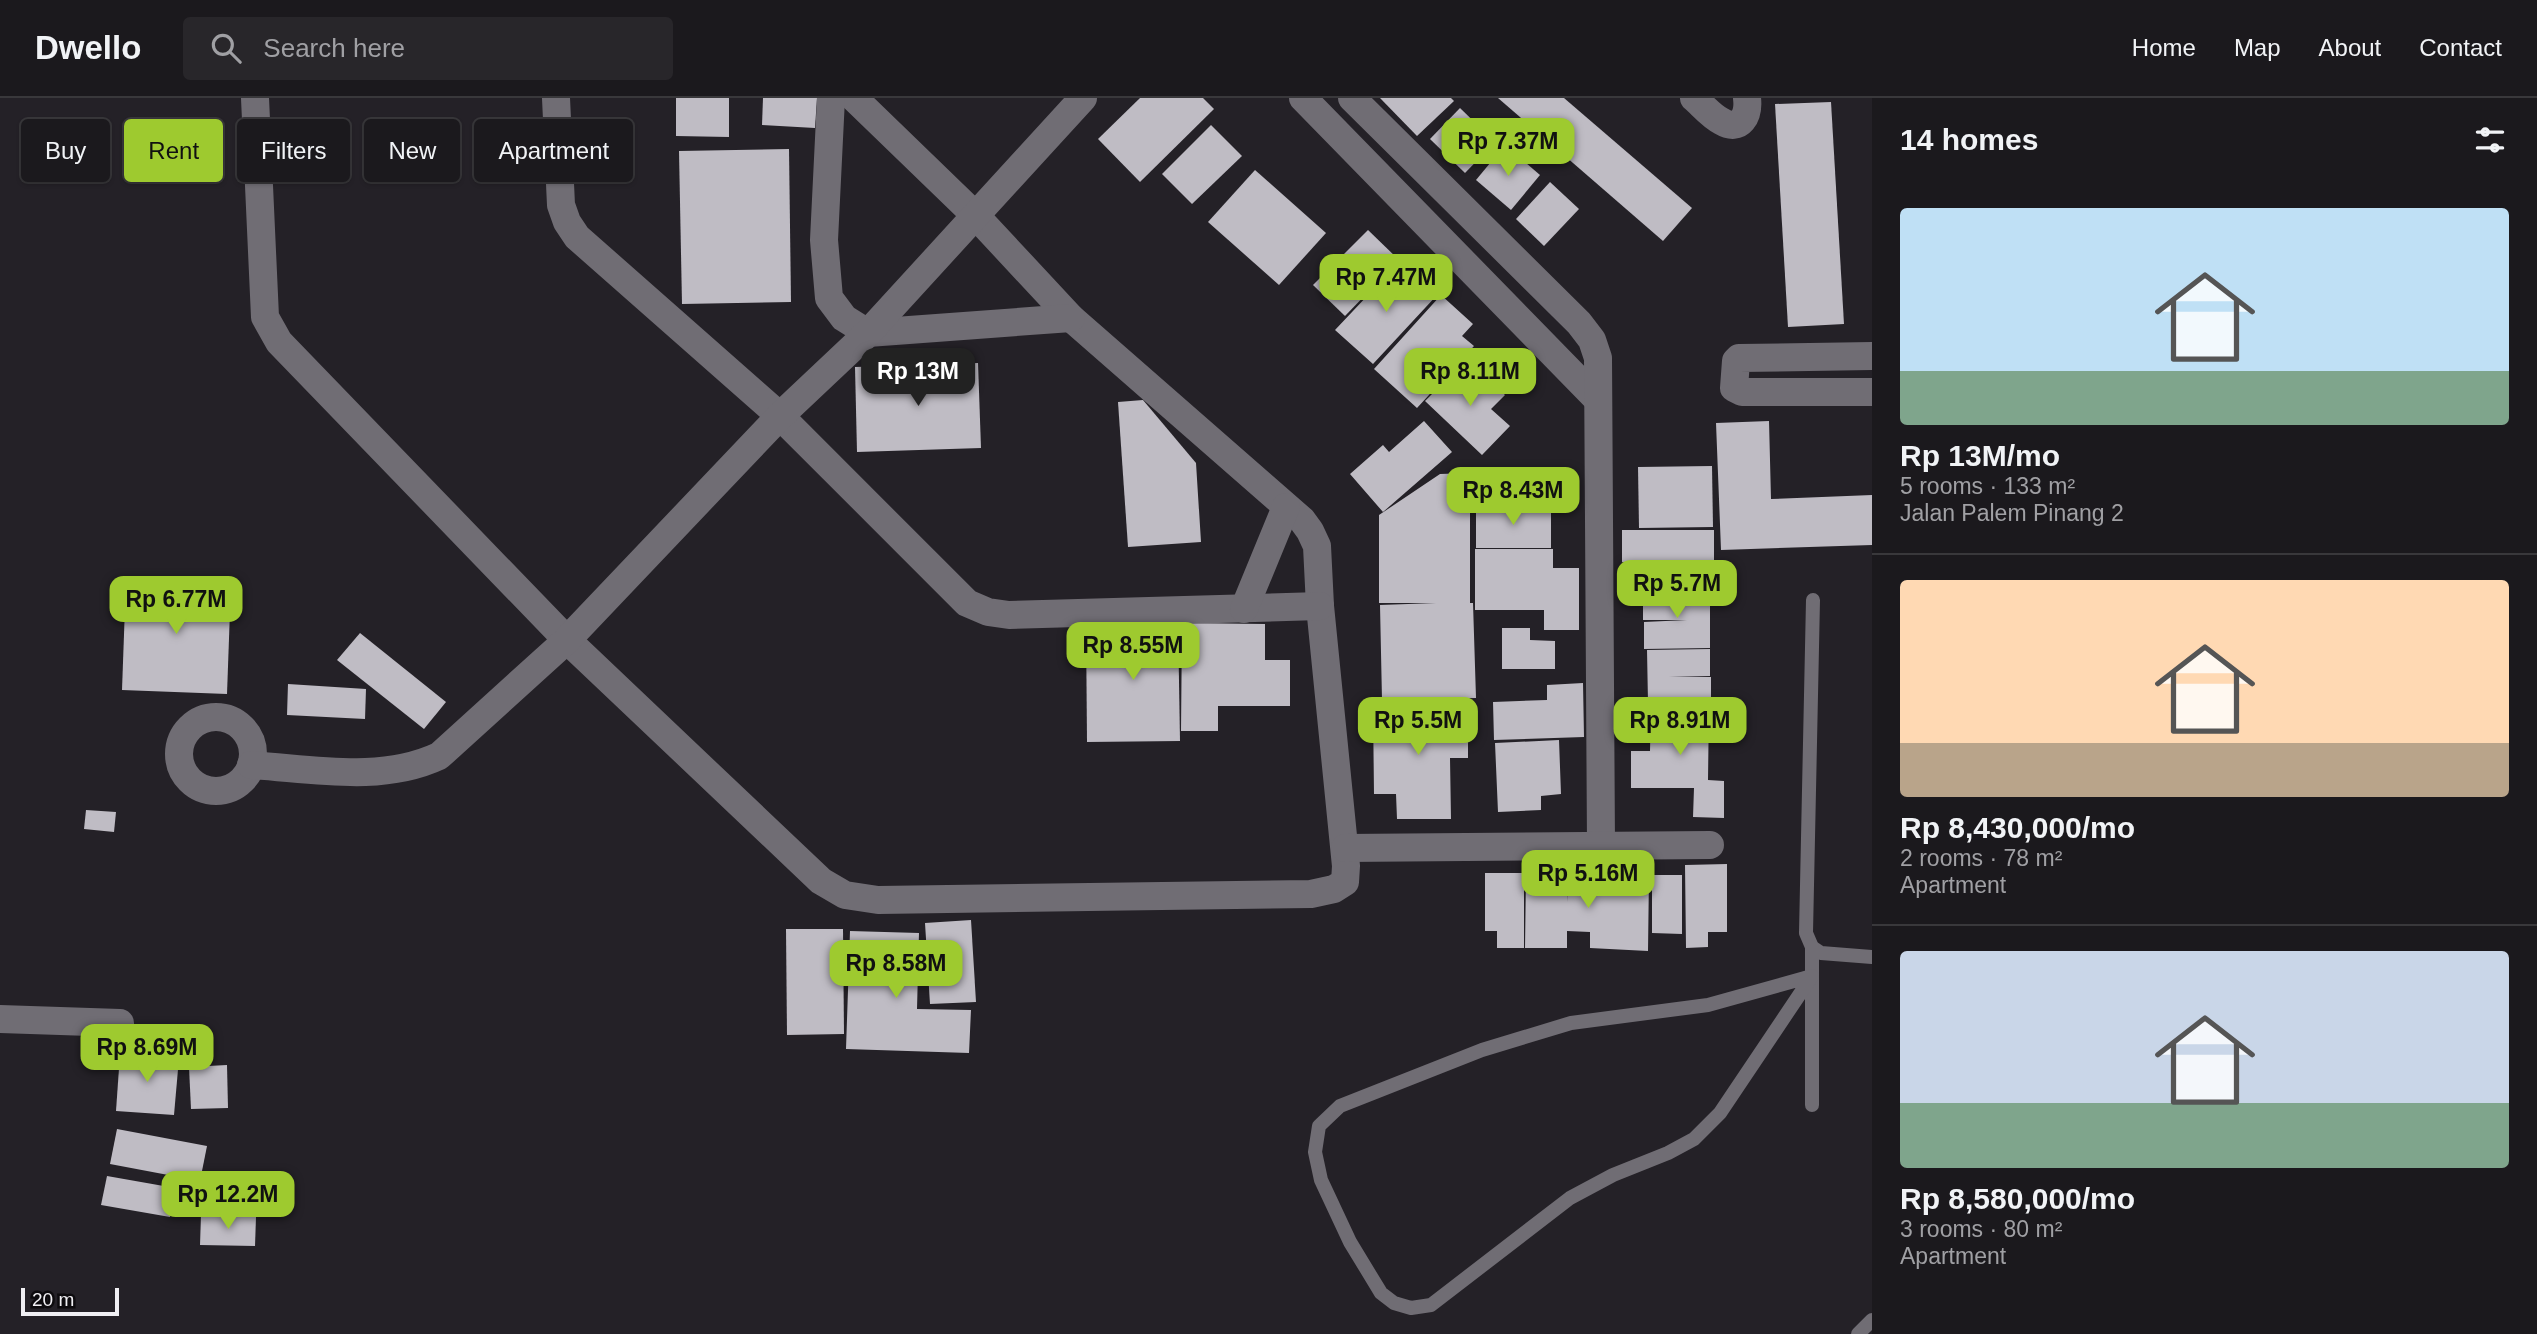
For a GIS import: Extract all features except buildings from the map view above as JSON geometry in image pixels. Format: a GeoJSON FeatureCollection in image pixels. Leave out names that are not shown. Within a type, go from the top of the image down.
{"type":"FeatureCollection","features":[{"type":"Feature","properties":{"kind":"street"},"geometry":{"type":"LineString","coordinates":[[255,98],[265,317],[270,330],[567,640],[821,881],[845,895],[878,900],[1311,894],[1335,889],[1345,882],[1345,848],[1320,606],[1317,547],[1311,531],[1070,318],[976,216],[854,98]]}},
{"type":"Feature","properties":{"kind":"street"},"geometry":{"type":"LineString","coordinates":[[556,98],[561,205],[567,222],[577,237],[780,416],[967,603],[988,612],[1009,615],[1320,606]]}},
{"type":"Feature","properties":{"kind":"street"},"geometry":{"type":"LineString","coordinates":[[831,98],[824,240],[830,298],[844,318],[868,333],[1070,318]]}},
{"type":"Feature","properties":{"kind":"street"},"geometry":{"type":"LineString","coordinates":[[251,765],[376,773],[418,766],[439,756],[567,640],[780,416],[868,333],[1083,98]]}},
{"type":"Feature","properties":{"kind":"street"},"geometry":{"type":"LineString","coordinates":[[1303,98],[1598,400]]}},
{"type":"Feature","properties":{"kind":"street"},"geometry":{"type":"LineString","coordinates":[[1352,98],[1579,323],[1592,340],[1598,358],[1601,846]]}},
{"type":"Feature","properties":{"kind":"street"},"geometry":{"type":"LineString","coordinates":[[1694,98],[1723,123],[1737,124],[1745,120],[1748,98]]}},
{"type":"Feature","properties":{"kind":"street"},"geometry":{"type":"LineString","coordinates":[[1872,356],[1739,358],[1734,388],[1742,392],[1872,392]]}},
{"type":"Feature","properties":{"kind":"street"},"geometry":{"type":"LineString","coordinates":[[1244,609],[1286,507]]}},
{"type":"Feature","properties":{"kind":"street"},"geometry":{"type":"LineString","coordinates":[[1345,848],[1710,845]]}},
{"type":"Feature","properties":{"kind":"street"},"geometry":{"type":"LineString","coordinates":[[0,1019],[120,1023]]}},
{"type":"Feature","properties":{"kind":"lane"},"geometry":{"type":"LineString","coordinates":[[1812,1105],[1812,947],[1806,933],[1813,600]]}},
{"type":"Feature","properties":{"kind":"lane"},"geometry":{"type":"LineString","coordinates":[[1812,947],[1821,953],[1872,957]]}},
{"type":"Feature","properties":{"kind":"lane"},"geometry":{"type":"LineString","coordinates":[[1812,976],[1720,1113],[1695,1139],[1613,1175],[1570,1198],[1431,1305],[1411,1308],[1394,1304],[1381,1293],[1350,1242],[1319,1171],[1315,1152],[1319,1126],[1340,1106],[1482,1050],[1571,1023],[1707,1005],[1812,976]]}},
{"type":"Feature","properties":{"kind":"lane"},"geometry":{"type":"LineString","coordinates":[[1858,1334],[1872,1320]]}}]}
